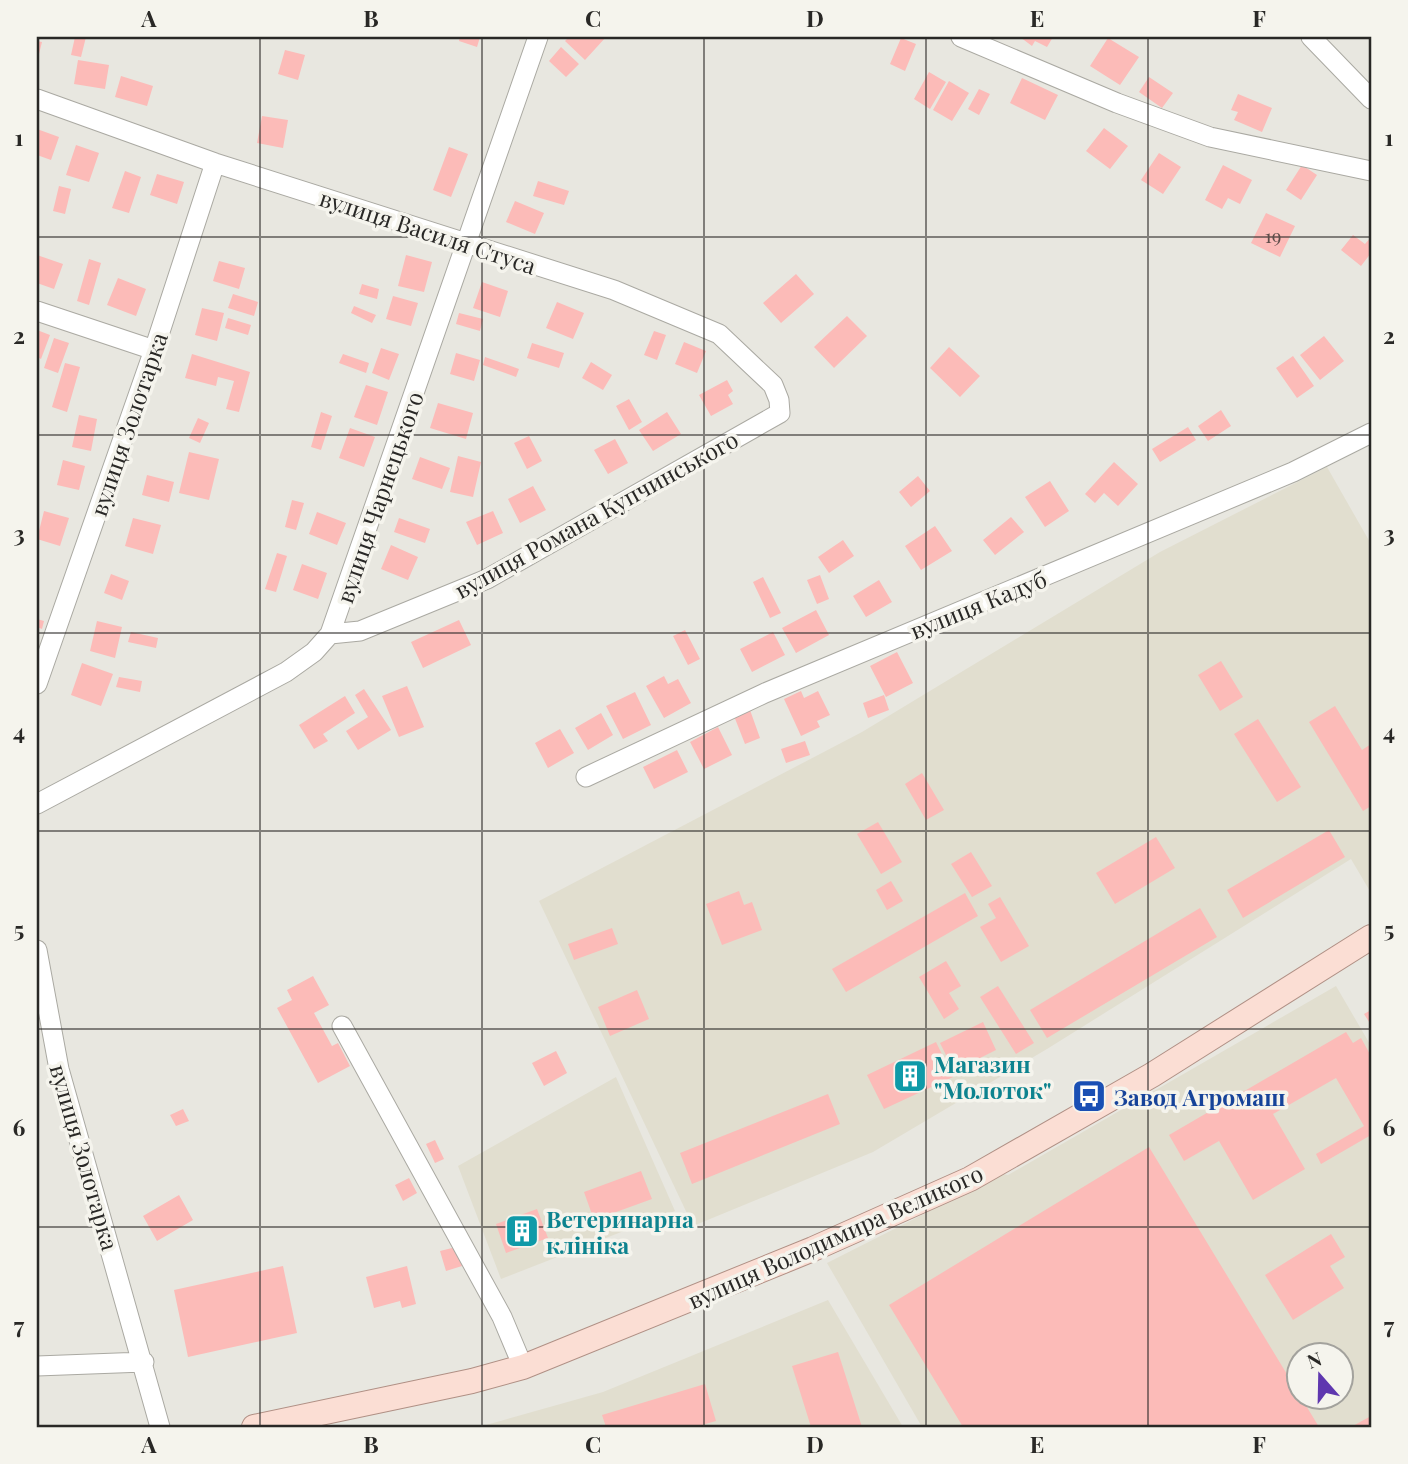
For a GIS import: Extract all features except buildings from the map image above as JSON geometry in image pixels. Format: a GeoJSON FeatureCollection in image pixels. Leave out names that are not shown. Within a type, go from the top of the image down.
{"type":"FeatureCollection","features":[{"type":"Feature","properties":{"kind":"main road","name":"вулиця Володимира Великого"},"geometry":{"type":"LineString","coordinates":[[254,1427],[472,1381],[523,1367],[813,1250],[970,1179],[1120,1095],[1371,937]]}},
{"type":"Feature","properties":{"kind":"street","name":"вулиця Чарнецького"},"geometry":{"type":"LineString","coordinates":[[37,804],[295,667],[330,634],[538,37]]}},
{"type":"Feature","properties":{"kind":"street"},"geometry":{"type":"LineString","coordinates":[[961,37],[1117,103],[1210,137],[1371,170]]}},
{"type":"Feature","properties":{"kind":"street"},"geometry":{"type":"LineString","coordinates":[[1311,37],[1371,99]]}},
{"type":"Feature","properties":{"kind":"street","name":"вулиця Василя Стуса"},"geometry":{"type":"LineString","coordinates":[[37,99],[215,163],[614,290],[719,334],[773,385],[779,400],[780,413]]}},
{"type":"Feature","properties":{"kind":"street","name":"вулиця Золотарка"},"geometry":{"type":"LineString","coordinates":[[37,684],[154,350],[215,163]]}},
{"type":"Feature","properties":{"kind":"street"},"geometry":{"type":"LineString","coordinates":[[37,311],[154,350]]}},
{"type":"Feature","properties":{"kind":"street","name":"вулиця Романа Купчинського"},"geometry":{"type":"LineString","coordinates":[[330,634],[360,631],[487,579],[780,413]]}},
{"type":"Feature","properties":{"kind":"street","name":"вулиця Кадуб"},"geometry":{"type":"LineString","coordinates":[[586,777],[765,694],[1280,477],[1371,433]]}},
{"type":"Feature","properties":{"kind":"street","name":"вулиця Золотарка"},"geometry":{"type":"LineString","coordinates":[[37,950],[62,1080],[144,1362],[160,1427]]}},
{"type":"Feature","properties":{"kind":"street"},"geometry":{"type":"LineString","coordinates":[[342,1026],[502,1317],[523,1367]]}},
{"type":"Feature","properties":{"kind":"street"},"geometry":{"type":"LineString","coordinates":[[37,1366],[144,1362]]}},
{"type":"Feature","properties":{"kind":"shaded area"},"geometry":{"type":"Polygon","coordinates":[[[1327,467],[1371,544],[1371,893],[1351,859],[1047,1049],[873,1152],[693,1226],[539,901],[862,732],[1160,552],[1327,467]]]}},
{"type":"Feature","properties":{"kind":"shaded area"},"geometry":{"type":"Polygon","coordinates":[[[1336,986],[1371,1046],[1371,1427],[922,1427],[827,1263],[1003,1174],[1008,1175],[1336,986]]]}},
{"type":"Feature","properties":{"kind":"shaded area","name":"Ветеринарна клініка"},"geometry":{"type":"Polygon","coordinates":[[[616,1077],[675,1211],[501,1279],[458,1166],[616,1077]]]}},
{"type":"Feature","properties":{"kind":"shaded area"},"geometry":{"type":"Polygon","coordinates":[[[828,1300],[903,1427],[479,1427],[603,1392],[828,1300]]]}},
{"type":"Feature","properties":{"kind":"place","name":"Магазин \"Молоток\""},"geometry":{"type":"Point","coordinates":[910,1076]}},
{"type":"Feature","properties":{"kind":"place","name":"Завод Агромаш"},"geometry":{"type":"Point","coordinates":[1089,1096]}},
{"type":"Feature","properties":{"kind":"place","name":"Ветеринарна клініка"},"geometry":{"type":"Point","coordinates":[522,1231]}}]}
